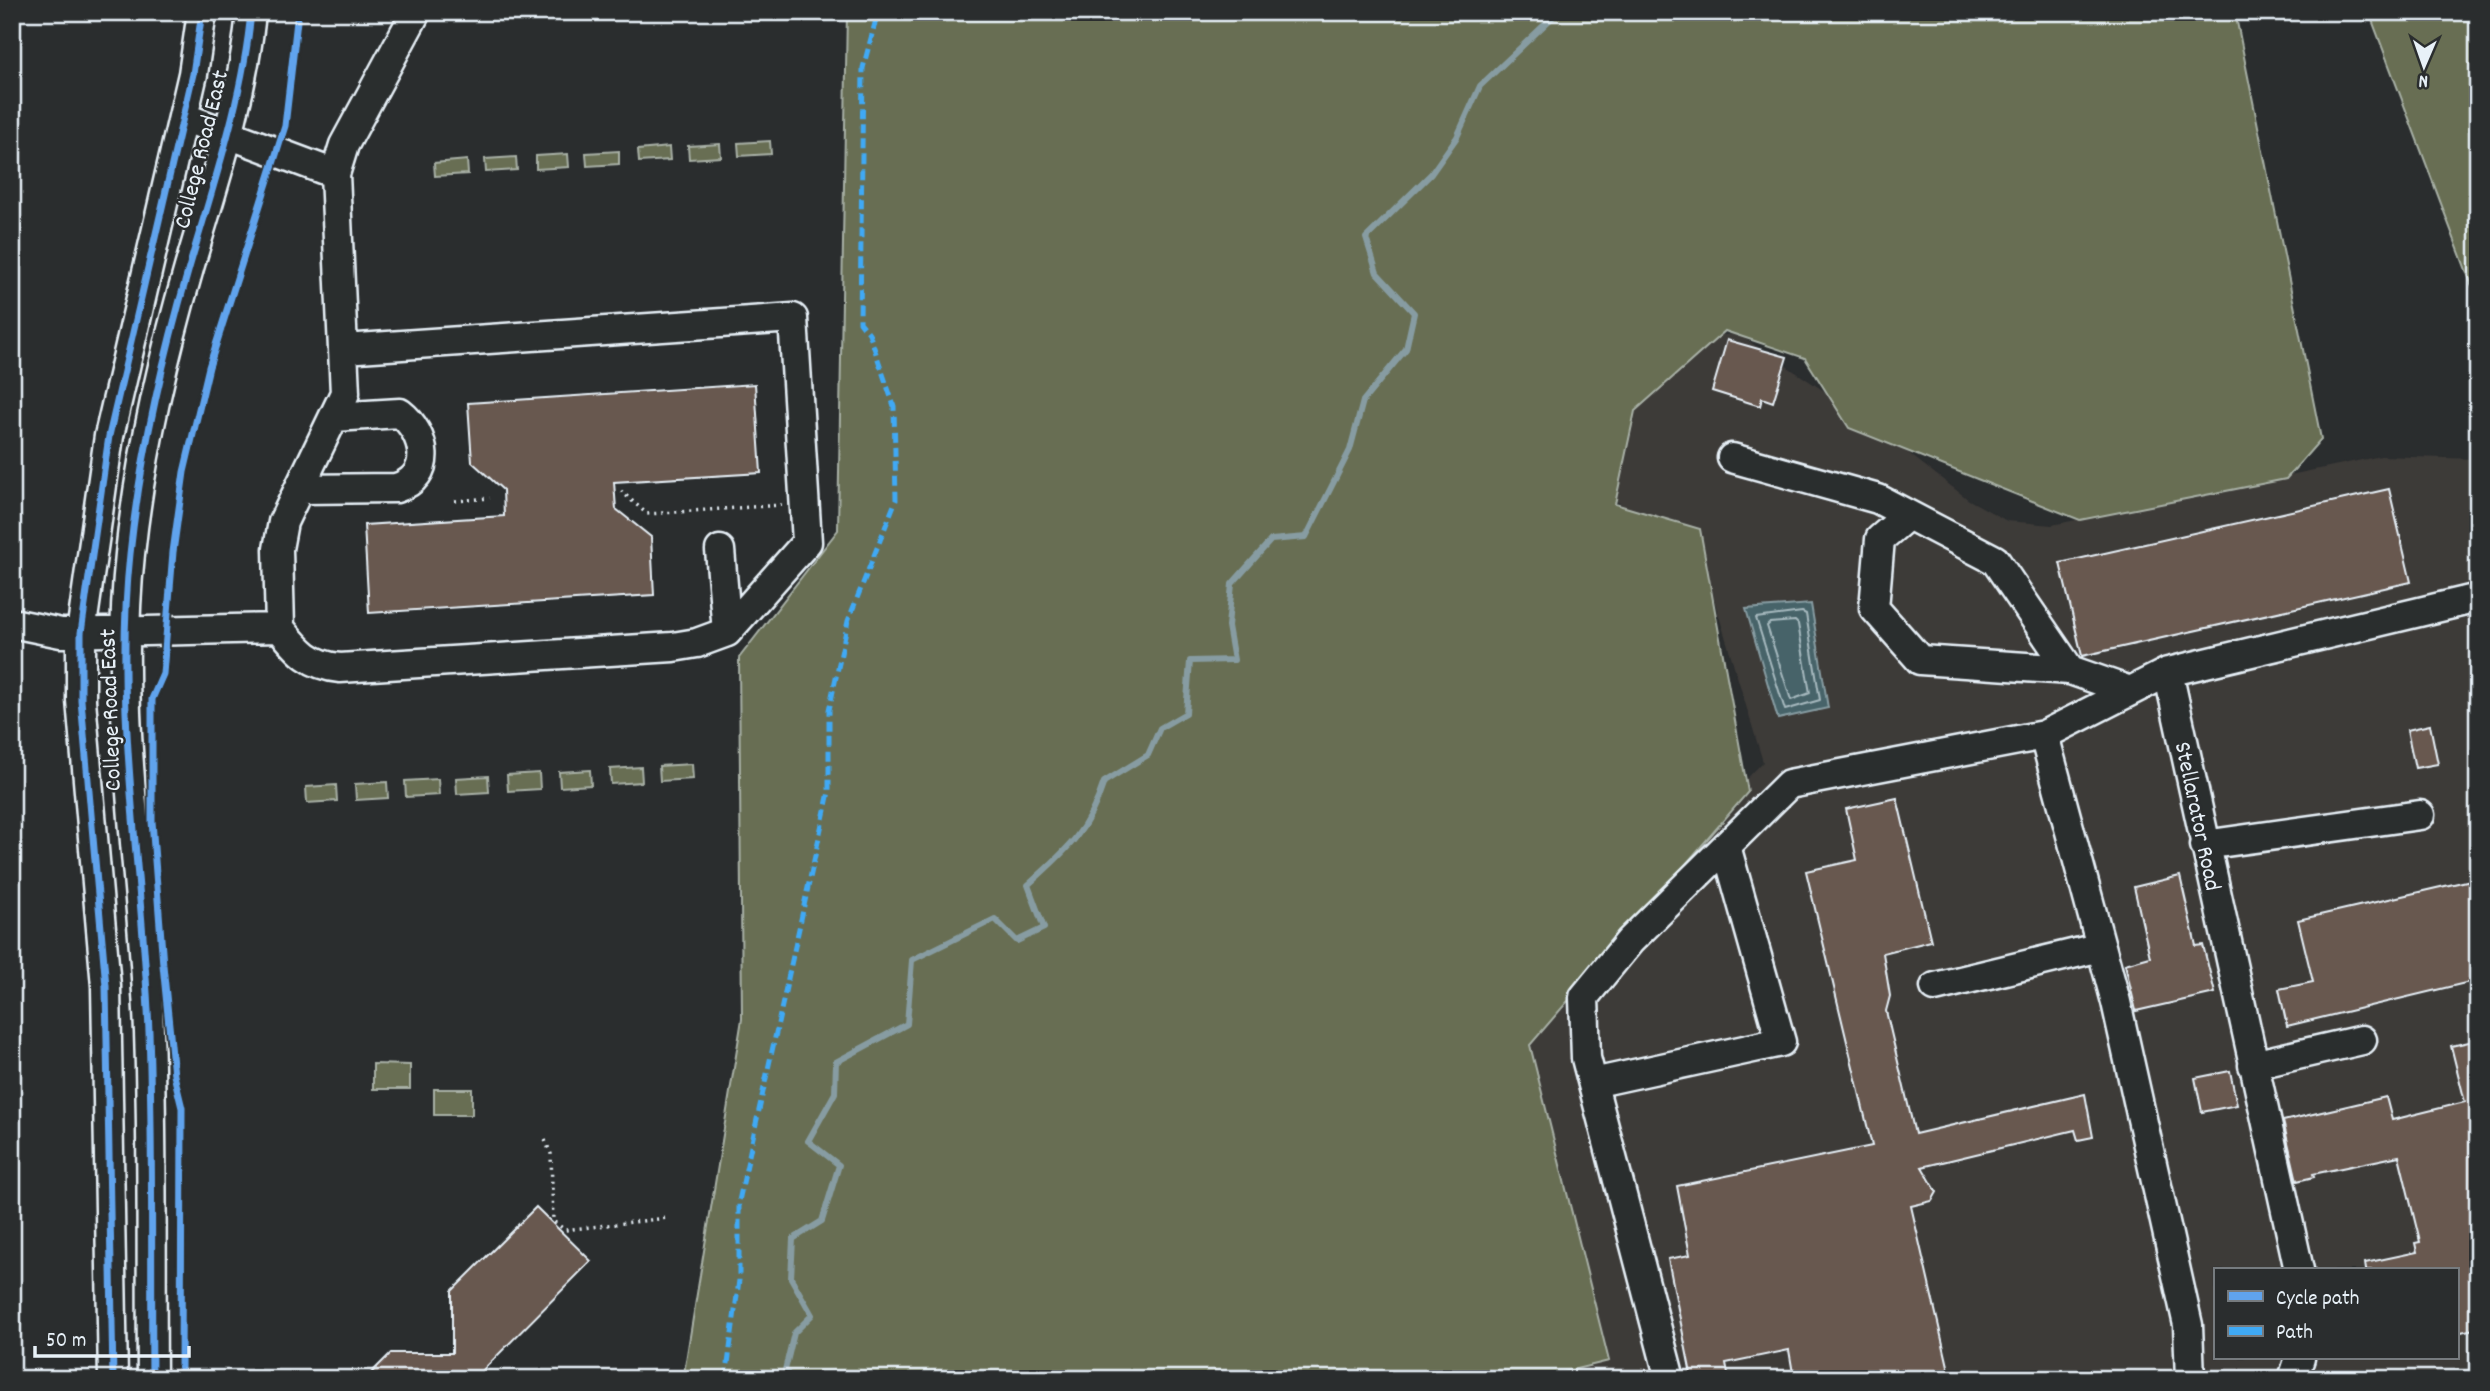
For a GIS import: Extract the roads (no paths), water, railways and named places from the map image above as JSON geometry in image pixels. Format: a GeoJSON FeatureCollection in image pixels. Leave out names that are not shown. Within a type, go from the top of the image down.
{"type":"FeatureCollection","features":[{"type":"Feature","properties":{"kind":"street","name":"College Road East"},"geometry":{"type":"LineString","coordinates":[[113,1379],[106,986],[81,700],[81,633],[109,436],[183,117],[202,12]]}},
{"type":"Feature","properties":{"kind":"street","name":"College Road East"},"geometry":{"type":"LineString","coordinates":[[152,1379],[149,1031],[124,712],[124,632],[130,551],[155,405],[182,291],[228,132],[251,12]]}},
{"type":"Feature","properties":{"kind":"street"},"geometry":{"type":"LineString","coordinates":[[344,349],[793,318],[807,542],[727,632],[673,648],[340,668],[319,666],[304,657],[280,628],[278,549],[284,523],[345,393],[334,174],[344,145],[416,12]]}},
{"type":"Feature","properties":{"kind":"street"},"geometry":{"type":"LineString","coordinates":[[183,117],[334,174]]}},
{"type":"Feature","properties":{"kind":"street"},"geometry":{"type":"LineString","coordinates":[[300,489],[396,488],[410,484],[418,473],[423,446],[411,421],[400,413],[334,417]]}},
{"type":"Feature","properties":{"kind":"street"},"geometry":{"type":"LineString","coordinates":[[1732,458],[1878,499],[1995,560],[2070,670]]}},
{"type":"Feature","properties":{"kind":"street"},"geometry":{"type":"LineString","coordinates":[[1908,515],[1881,539],[1874,608],[1920,660],[2070,670],[2130,691]]}},
{"type":"Feature","properties":{"kind":"street"},"geometry":{"type":"LineString","coordinates":[[720,550],[727,632]]}},
{"type":"Feature","properties":{"kind":"street"},"geometry":{"type":"LineString","coordinates":[[1670,1379],[1586,1058],[1584,997],[1629,941],[1788,784],[2044,734],[2168,672],[2478,598]]}},
{"type":"Feature","properties":{"kind":"street"},"geometry":{"type":"LineString","coordinates":[[12,623],[61,633],[280,628]]}},
{"type":"Feature","properties":{"kind":"street","name":"Stellarator Road"},"geometry":{"type":"LineString","coordinates":[[2168,672],[2299,1268]]}},
{"type":"Feature","properties":{"kind":"street"},"geometry":{"type":"LineString","coordinates":[[2044,734],[2101,947],[2188,1325],[2190,1379]]}},
{"type":"Feature","properties":{"kind":"street"},"geometry":{"type":"LineString","coordinates":[[2204,845],[2420,815]]}},
{"type":"Feature","properties":{"kind":"street"},"geometry":{"type":"LineString","coordinates":[[1593,1083],[1781,1042],[1726,846]]}},
{"type":"Feature","properties":{"kind":"street"},"geometry":{"type":"LineString","coordinates":[[1935,987],[2101,947]]}},
{"type":"Feature","properties":{"kind":"street"},"geometry":{"type":"LineString","coordinates":[[2253,1065],[2362,1040]]}},
{"type":"Feature","properties":{"kind":"street"},"geometry":{"type":"LineString","coordinates":[[2293,1379],[2299,1360]]}},
{"type":"Feature","properties":{"kind":"water"},"geometry":{"type":"Polygon","coordinates":[[[1811,604],[1828,708],[1778,719],[1746,609],[1811,604]]]}},
{"type":"Feature","properties":{"kind":"waterway"},"geometry":{"type":"LineString","coordinates":[[792,1379],[785,1370],[794,1333],[812,1315],[791,1278],[793,1239],[822,1221],[839,1165],[808,1141],[835,1093],[836,1062],[907,1024],[912,960],[995,919],[1017,941],[1044,928],[1028,885],[1054,862],[1083,828],[1104,782],[1148,755],[1160,728],[1186,713],[1190,661],[1234,660],[1228,626],[1232,584],[1271,540],[1306,537],[1350,450],[1363,401],[1406,349],[1414,313],[1377,273],[1366,238],[1431,174],[1457,137],[1480,86],[1558,12]]}}]}
